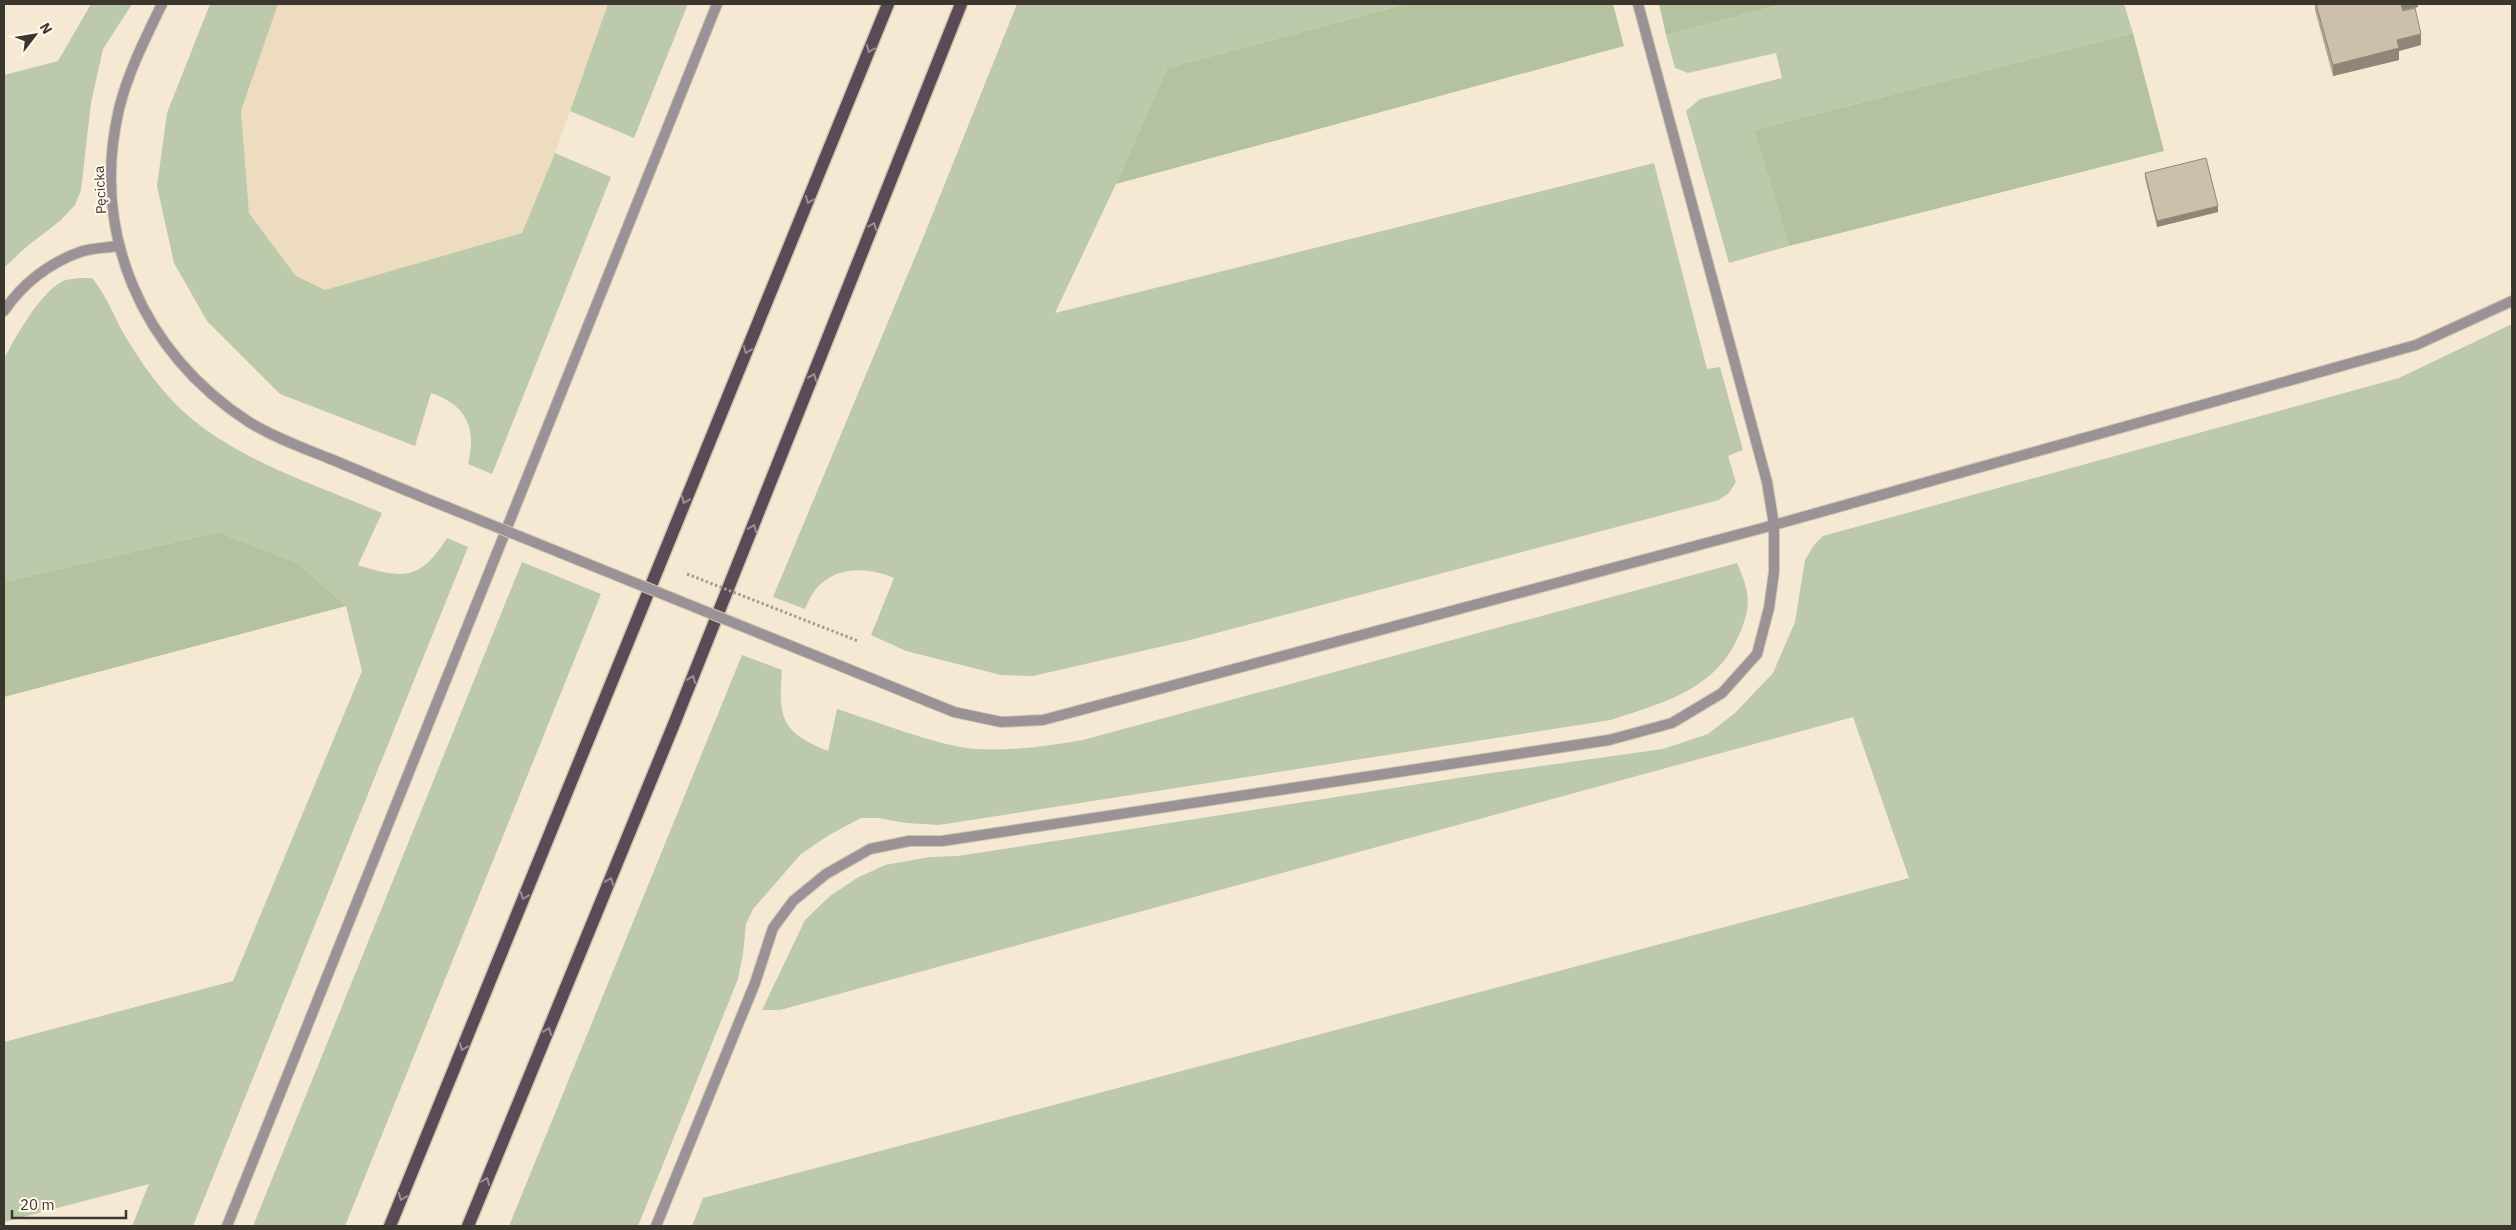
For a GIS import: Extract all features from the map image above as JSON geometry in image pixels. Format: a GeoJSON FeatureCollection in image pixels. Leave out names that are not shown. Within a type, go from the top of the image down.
{"type":"FeatureCollection","features":[{"type":"Feature","properties":{"kind":"main road"},"geometry":{"type":"LineString","coordinates":[[390,1226],[888,4]]}},
{"type":"Feature","properties":{"kind":"main road"},"geometry":{"type":"LineString","coordinates":[[468,1226],[674,724],[961,4]]}},
{"type":"Feature","properties":{"kind":"street","name":"Pęcicka"},"geometry":{"type":"LineString","coordinates":[[162,4],[141,49],[120,107],[113,146],[111,189],[118,246],[131,281],[152,324],[175,358],[217,400],[250,422],[280,438],[447,507],[954,712],[1002,722],[1043,720],[1774,525],[2416,345],[2512,301]]}},
{"type":"Feature","properties":{"kind":"street"},"geometry":{"type":"LineString","coordinates":[[227,1226],[717,4]]}},
{"type":"Feature","properties":{"kind":"street"},"geometry":{"type":"LineString","coordinates":[[656,1226],[755,983],[773,928],[793,901],[826,874],[870,849],[909,841],[952,839],[1609,740],[1672,724],[1722,693],[1758,654],[1769,608],[1774,572],[1774,525],[1764,472],[1638,4]]}},
{"type":"Feature","properties":{"kind":"street"},"geometry":{"type":"LineString","coordinates":[[4,311],[16,292],[47,268],[81,251],[118,246]]}},
{"type":"Feature","properties":{"kind":"shaded area"},"geometry":{"type":"Polygon","coordinates":[[[278,4],[608,4],[555,153],[522,233],[325,290],[296,276],[249,213],[241,111],[278,4]]]}},
{"type":"Feature","properties":{"kind":"green space"},"geometry":{"type":"Polygon","coordinates":[[[91,4],[132,4],[103,49],[91,103],[81,190],[75,205],[61,220],[25,248],[4,268],[4,75],[58,61],[91,4]]]}},
{"type":"Feature","properties":{"kind":"green space"},"geometry":{"type":"Polygon","coordinates":[[[210,4],[278,4],[241,111],[249,213],[296,276],[325,290],[522,233],[555,153],[611,177],[492,474],[468,464],[471,439],[466,419],[453,404],[443,398],[431,393],[415,446],[280,394],[207,321],[174,263],[157,186],[167,113],[210,4]]]}},
{"type":"Feature","properties":{"kind":"green space"},"geometry":{"type":"Polygon","coordinates":[[[608,4],[688,4],[634,138],[570,111],[608,4]]]}},
{"type":"Feature","properties":{"kind":"green space"},"geometry":{"type":"Polygon","coordinates":[[[1017,4],[1406,4],[1167,68],[1116,184],[1055,313],[1654,163],[1707,369],[1720,367],[1743,450],[1728,456],[1736,482],[1729,493],[1719,500],[1190,640],[1033,676],[1001,675],[906,651],[871,635],[894,578],[885,574],[853,570],[833,576],[824,581],[814,591],[805,609],[773,597],[923,238],[1017,4]]]}},
{"type":"Feature","properties":{"kind":"green space"},"geometry":{"type":"Polygon","coordinates":[[[1406,4],[1613,4],[1624,46],[1116,184],[1167,68],[1406,4]]]}},
{"type":"Feature","properties":{"kind":"green space"},"geometry":{"type":"Polygon","coordinates":[[[1659,4],[1784,4],[1666,35],[1659,4]]]}},
{"type":"Feature","properties":{"kind":"green space"},"geometry":{"type":"Polygon","coordinates":[[[1784,4],[2124,4],[2133,33],[1754,130],[1789,246],[1729,263],[1686,111],[1700,99],[1782,78],[1776,53],[1688,73],[1675,68],[1666,35],[1784,4]]]}},
{"type":"Feature","properties":{"kind":"green space"},"geometry":{"type":"Polygon","coordinates":[[[2133,33],[2164,151],[1789,246],[1754,130],[2133,33]]]}},
{"type":"Feature","properties":{"kind":"green space"},"geometry":{"type":"Polygon","coordinates":[[[80,278],[92,278],[103,293],[128,341],[153,378],[184,412],[209,432],[264,464],[382,513],[358,565],[387,573],[409,573],[419,569],[428,562],[447,538],[468,547],[193,1226],[132,1226],[149,1184],[4,1222],[4,1042],[233,981],[362,671],[346,606],[298,563],[218,532],[4,582],[4,359],[28,317],[52,288],[61,282],[80,278]]]}},
{"type":"Feature","properties":{"kind":"green space"},"geometry":{"type":"Polygon","coordinates":[[[2512,324],[2512,1226],[692,1226],[703,1198],[1909,878],[1853,717],[780,1010],[762,1010],[805,920],[830,896],[857,878],[885,865],[930,857],[958,856],[1484,774],[1663,749],[1708,734],[1735,713],[1773,673],[1795,622],[1805,560],[1814,545],[1823,536],[2399,378],[2512,324]]]}},
{"type":"Feature","properties":{"kind":"green space"},"geometry":{"type":"Polygon","coordinates":[[[218,532],[298,563],[346,606],[4,697],[4,582],[218,532]]]}},
{"type":"Feature","properties":{"kind":"green space"},"geometry":{"type":"Polygon","coordinates":[[[522,562],[601,594],[345,1226],[253,1226],[522,562]]]}},
{"type":"Feature","properties":{"kind":"green space"},"geometry":{"type":"Polygon","coordinates":[[[1737,563],[1747,591],[1748,607],[1739,635],[1729,654],[1702,682],[1685,692],[1611,720],[939,825],[906,823],[878,818],[861,818],[829,835],[801,854],[753,909],[746,924],[738,979],[638,1226],[509,1226],[742,655],[782,670],[781,700],[782,712],[786,721],[800,737],[828,751],[837,709],[925,738],[960,747],[976,749],[1030,748],[1083,740],[1737,563]]]}},
{"type":"Feature","properties":{"kind":"building"},"geometry":{"type":"Polygon","coordinates":[[[2316,4],[2401,4],[2403,11],[2415,8],[2421,34],[2397,40],[2399,48],[2333,65],[2316,4]]]}},
{"type":"Feature","properties":{"kind":"building"},"geometry":{"type":"Polygon","coordinates":[[[2206,158],[2218,206],[2157,221],[2145,173],[2206,158]]]}}]}
